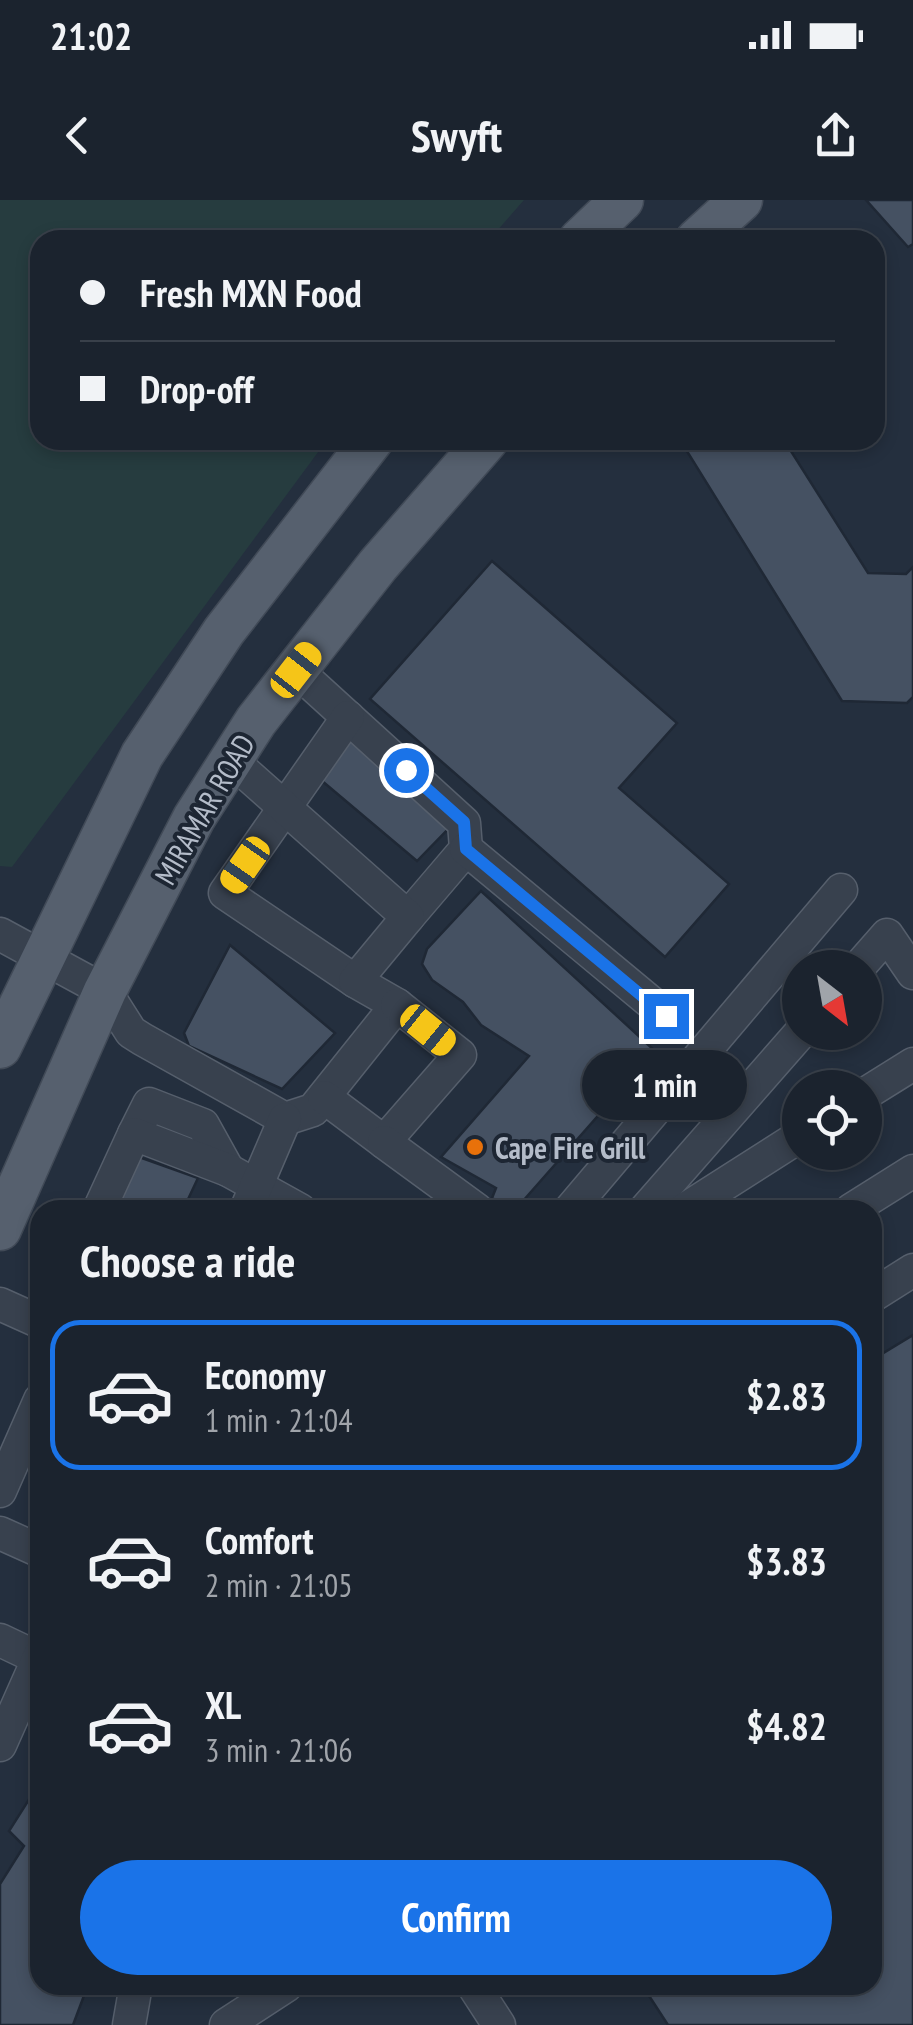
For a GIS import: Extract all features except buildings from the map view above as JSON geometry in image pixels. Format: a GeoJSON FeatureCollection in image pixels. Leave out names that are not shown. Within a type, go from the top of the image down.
{"type":"FeatureCollection","features":[{"type":"Feature","properties":{"kind":"main road"},"geometry":{"type":"LineString","coordinates":[[590,230],[622,200]]}},
{"type":"Feature","properties":{"kind":"main road"},"geometry":{"type":"LineString","coordinates":[[708,230],[741,200]]}},
{"type":"Feature","properties":{"kind":"main road"},"geometry":{"type":"LineString","coordinates":[[0,1047],[42,953],[142,755],[224,631],[364,450]]}},
{"type":"Feature","properties":{"kind":"main road","name":"MIRAMAR ROAD"},"geometry":{"type":"LineString","coordinates":[[0,1229],[105,991],[194,818],[296,670],[455,472],[478,450]]}},
{"type":"Feature","properties":{"kind":"street"},"geometry":{"type":"LineString","coordinates":[[296,670],[464,822],[466,849],[355,981]]}},
{"type":"Feature","properties":{"kind":"street"},"geometry":{"type":"LineString","coordinates":[[348,717],[225,893],[397,1005],[460,1056],[384,1142]]}},
{"type":"Feature","properties":{"kind":"street"},"geometry":{"type":"LineString","coordinates":[[231,760],[408,917]]}},
{"type":"Feature","properties":{"kind":"street"},"geometry":{"type":"LineString","coordinates":[[466,849],[666,1016]]}},
{"type":"Feature","properties":{"kind":"street"},"geometry":{"type":"LineString","coordinates":[[578,1200],[841,890]]}},
{"type":"Feature","properties":{"kind":"street"},"geometry":{"type":"LineString","coordinates":[[0,934],[42,953],[105,991],[131,1032],[285,1119],[313,1110],[397,1005]]}},
{"type":"Feature","properties":{"kind":"street"},"geometry":{"type":"LineString","coordinates":[[874,950],[887,935],[913,973]]}},
{"type":"Feature","properties":{"kind":"street"},"geometry":{"type":"LineString","coordinates":[[654,1200],[785,1050]]}},
{"type":"Feature","properties":{"kind":"street"},"geometry":{"type":"LineString","coordinates":[[882,1083],[913,1064]]}},
{"type":"Feature","properties":{"kind":"street"},"geometry":{"type":"LineString","coordinates":[[324,1096],[463,1200]]}},
{"type":"Feature","properties":{"kind":"street"},"geometry":{"type":"LineString","coordinates":[[104,1200],[149,1104],[203,1125],[228,1170],[252,1198],[285,1119]]}},
{"type":"Feature","properties":{"kind":"street"},"geometry":{"type":"LineString","coordinates":[[700,1200],[782,1147]]}},
{"type":"Feature","properties":{"kind":"street"},"geometry":{"type":"LineString","coordinates":[[866,1200],[913,1170]]}},
{"type":"Feature","properties":{"kind":"street"},"geometry":{"type":"LineString","coordinates":[[882,1290],[913,1270]]}},
{"type":"Feature","properties":{"kind":"street"},"geometry":{"type":"LineString","coordinates":[[0,1304],[30,1318]]}},
{"type":"Feature","properties":{"kind":"street"},"geometry":{"type":"LineString","coordinates":[[0,1491],[30,1423]]}},
{"type":"Feature","properties":{"kind":"street"},"geometry":{"type":"LineString","coordinates":[[0,1533],[30,1546]]}},
{"type":"Feature","properties":{"kind":"street"},"geometry":{"type":"LineString","coordinates":[[0,1640],[30,1653]]}},
{"type":"Feature","properties":{"kind":"street"},"geometry":{"type":"LineString","coordinates":[[2,1736],[20,1700]]}},
{"type":"Feature","properties":{"kind":"street"},"geometry":{"type":"LineString","coordinates":[[129,2025],[134,1995]]}},
{"type":"Feature","properties":{"kind":"street"},"geometry":{"type":"LineString","coordinates":[[226,2025],[272,1995]]}},
{"type":"Feature","properties":{"kind":"street"},"geometry":{"type":"LineString","coordinates":[[480,1995],[499,2025]]}},
{"type":"Feature","properties":{"kind":"green space"},"geometry":{"type":"Polygon","coordinates":[[[0,200],[524,200],[498,230],[30,230],[30,450],[320,450],[12,867],[0,866],[0,200]]]}},
{"type":"Feature","properties":{"kind":"place","name":"Cape Fire Grill"},"geometry":{"type":"Point","coordinates":[475,1147]}},
{"type":"Feature","properties":{"kind":"route"},"geometry":{"type":"LineString","coordinates":[[406,770],[464,822],[466,849],[666,1016]]}}]}
